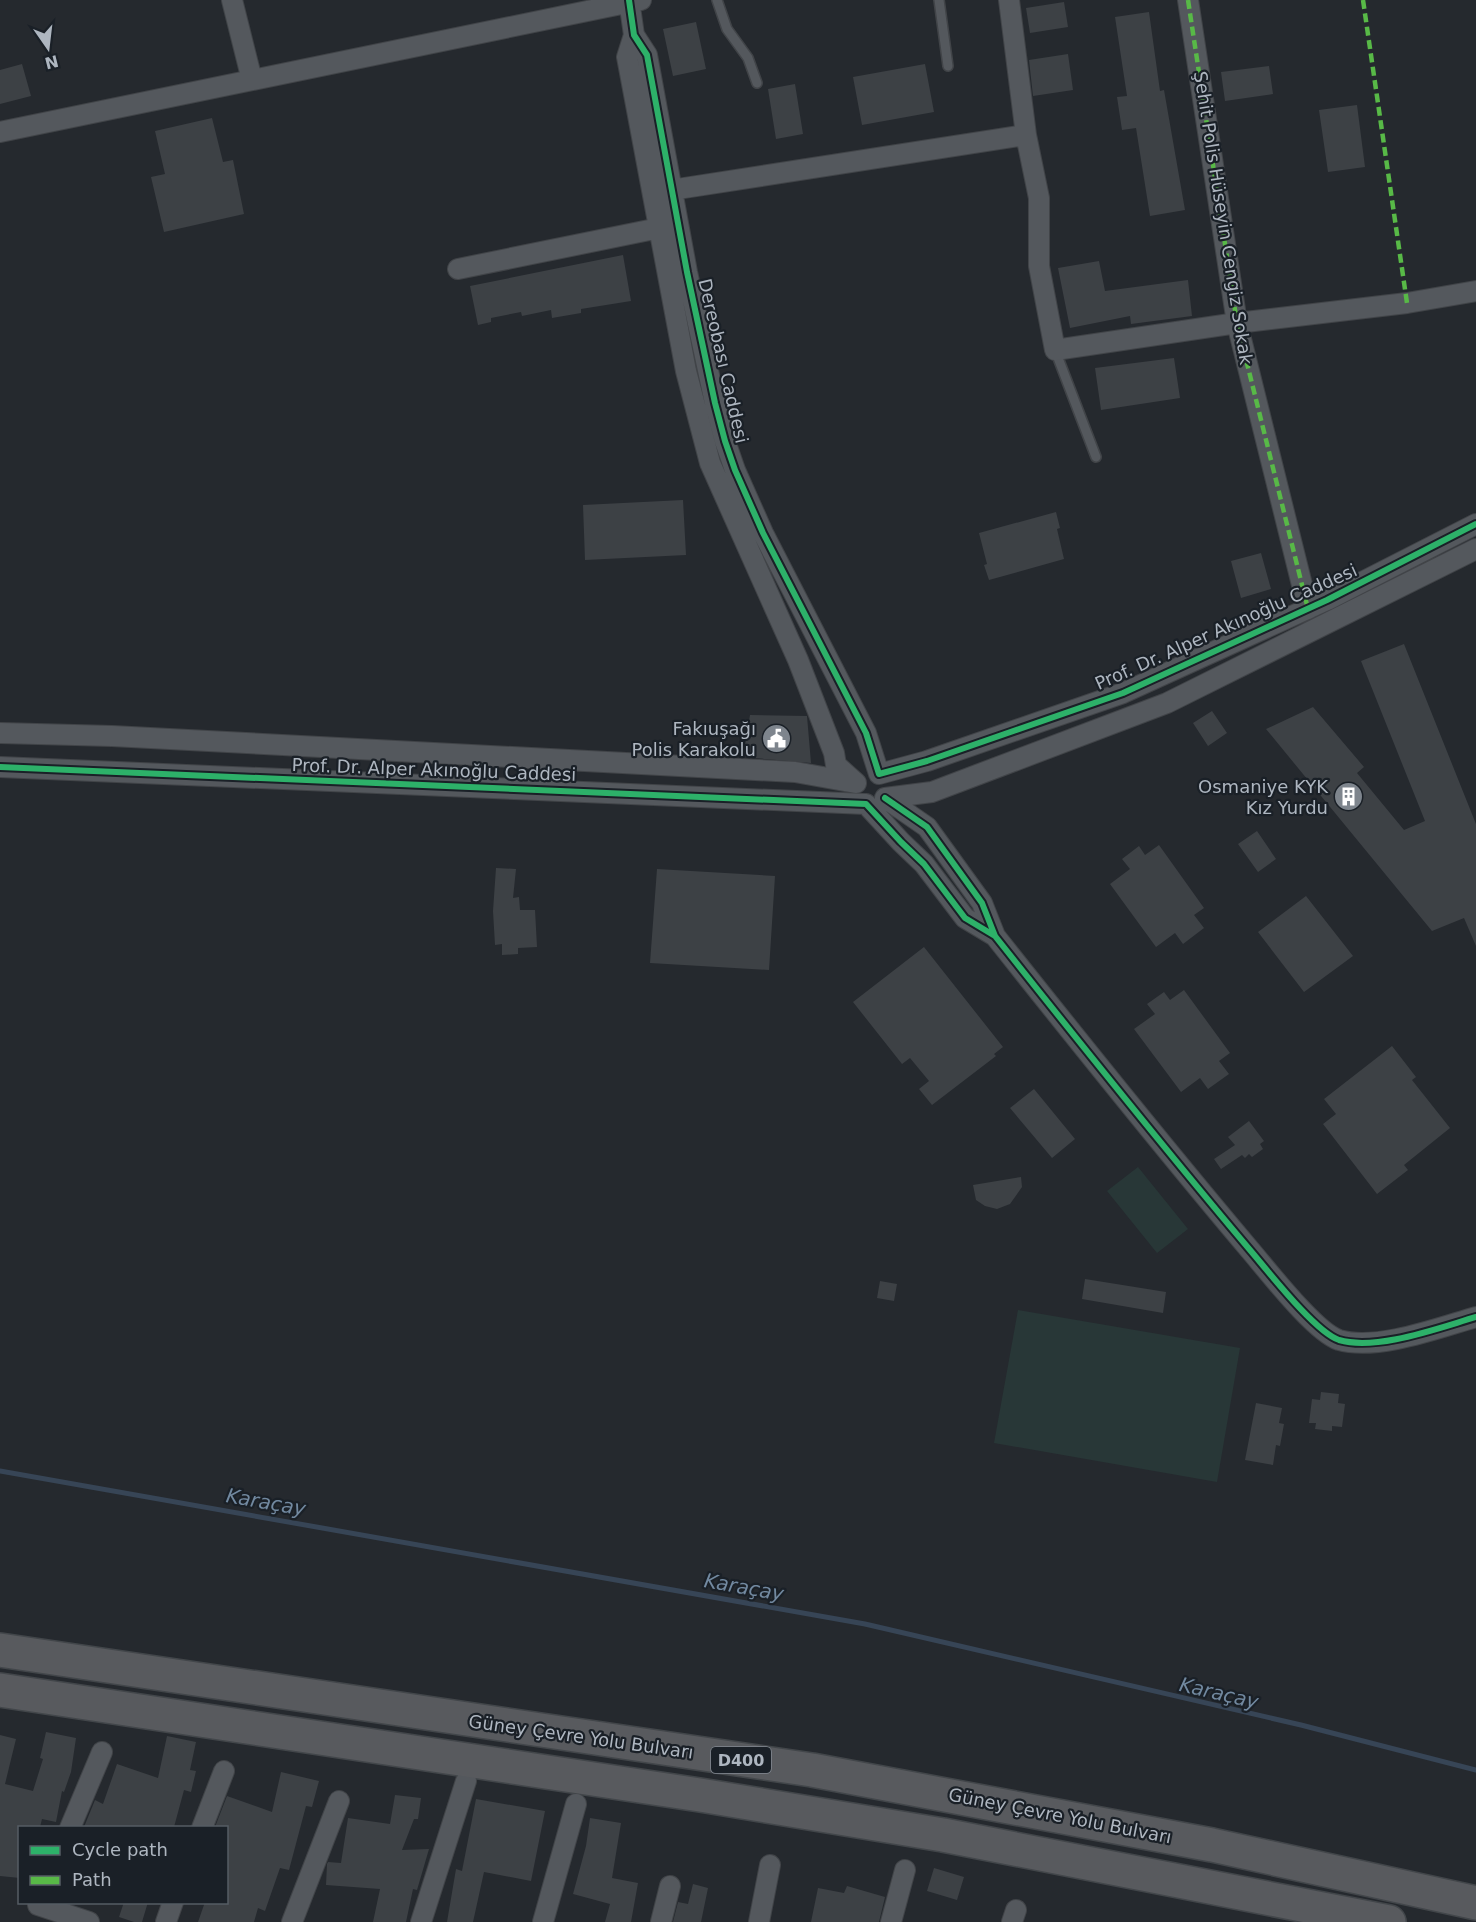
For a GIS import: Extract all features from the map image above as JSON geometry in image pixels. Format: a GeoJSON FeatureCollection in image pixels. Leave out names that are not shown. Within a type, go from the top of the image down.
{"type":"FeatureCollection","features":[{"type":"Feature","properties":{"kind":"highway","name":"Güney Çevre Yolu Bulvarı"},"geometry":{"type":"LineString","coordinates":[[0,1650],[812,1770],[1212,1845],[1476,1903]]}},
{"type":"Feature","properties":{"kind":"highway","name":"D400"},"geometry":{"type":"LineString","coordinates":[[0,1690],[700,1795],[943,1835],[1389,1922]]}},
{"type":"Feature","properties":{"kind":"street"},"geometry":{"type":"LineString","coordinates":[[232,0],[252,80]]}},
{"type":"Feature","properties":{"kind":"street"},"geometry":{"type":"LineString","coordinates":[[1009,0],[1026,135],[1039,198],[1039,266],[1055,350],[1237,323],[1407,303],[1476,291]]}},
{"type":"Feature","properties":{"kind":"street","name":"Şehit Polis Hüseyin Cengiz Sokak"},"geometry":{"type":"LineString","coordinates":[[1188,0],[1237,323],[1308,609]]}},
{"type":"Feature","properties":{"kind":"street"},"geometry":{"type":"LineString","coordinates":[[0,132],[634,1]]}},
{"type":"Feature","properties":{"kind":"street","name":"Dereobası Caddesi"},"geometry":{"type":"LineString","coordinates":[[634,1],[634,35],[627,57],[668,226],[735,470],[763,533],[866,733],[877,767]]}},
{"type":"Feature","properties":{"kind":"street","name":"Dereobası Caddesi"},"geometry":{"type":"LineString","coordinates":[[634,35],[647,55],[671,190],[668,226],[686,371],[710,463],[798,660],[834,753],[836,765]]}},
{"type":"Feature","properties":{"kind":"street"},"geometry":{"type":"LineString","coordinates":[[671,190],[1026,135]]}},
{"type":"Feature","properties":{"kind":"street"},"geometry":{"type":"LineString","coordinates":[[458,269],[668,226]]}},
{"type":"Feature","properties":{"kind":"street","name":"Prof. Dr. Alper Akınoğlu Caddesi"},"geometry":{"type":"LineString","coordinates":[[877,767],[902,768],[927,761],[1123,693],[1308,609],[1476,525]]}},
{"type":"Feature","properties":{"kind":"street","name":"Prof. Dr. Alper Akınoğlu Caddesi"},"geometry":{"type":"LineString","coordinates":[[885,798],[932,792],[1167,704],[1476,549]]}},
{"type":"Feature","properties":{"kind":"street","name":"Prof. Dr. Alper Akınoğlu Caddesi"},"geometry":{"type":"LineString","coordinates":[[0,733],[136,737],[795,772],[856,783]]}},
{"type":"Feature","properties":{"kind":"street"},"geometry":{"type":"LineString","coordinates":[[816,776],[836,765],[856,783],[858,798],[924,864],[965,918],[995,936]]}},
{"type":"Feature","properties":{"kind":"street","name":"Prof. Dr. Alper Akınoğlu Caddesi"},"geometry":{"type":"LineString","coordinates":[[0,767],[866,804]]}},
{"type":"Feature","properties":{"kind":"street"},"geometry":{"type":"LineString","coordinates":[[856,783],[863,774],[874,772],[877,767],[884,777],[888,787],[885,798],[877,804],[866,804]]}},
{"type":"Feature","properties":{"kind":"street"},"geometry":{"type":"LineString","coordinates":[[922,823],[932,792]]}},
{"type":"Feature","properties":{"kind":"street"},"geometry":{"type":"LineString","coordinates":[[885,798],[927,827],[982,903],[995,936],[1177,1164],[1316,1324],[1337,1339],[1367,1344],[1417,1334],[1476,1317]]}},
{"type":"Feature","properties":{"kind":"street"},"geometry":{"type":"LineString","coordinates":[[70,1826],[102,1752]]}},
{"type":"Feature","properties":{"kind":"street"},"geometry":{"type":"LineString","coordinates":[[202,1826],[224,1771]]}},
{"type":"Feature","properties":{"kind":"street"},"geometry":{"type":"LineString","coordinates":[[421,1922],[466,1781]]}},
{"type":"Feature","properties":{"kind":"street"},"geometry":{"type":"LineString","coordinates":[[292,1922],[339,1801]]}},
{"type":"Feature","properties":{"kind":"street"},"geometry":{"type":"LineString","coordinates":[[543,1922],[576,1804]]}},
{"type":"Feature","properties":{"kind":"street"},"geometry":{"type":"LineString","coordinates":[[759,1922],[770,1865]]}},
{"type":"Feature","properties":{"kind":"street"},"geometry":{"type":"LineString","coordinates":[[891,1922],[905,1870]]}},
{"type":"Feature","properties":{"kind":"street"},"geometry":{"type":"LineString","coordinates":[[661,1922],[670,1886]]}},
{"type":"Feature","properties":{"kind":"street"},"geometry":{"type":"LineString","coordinates":[[166,1922],[172,1904]]}},
{"type":"Feature","properties":{"kind":"street"},"geometry":{"type":"LineString","coordinates":[[36,1910],[88,1922]]}},
{"type":"Feature","properties":{"kind":"lane"},"geometry":{"type":"LineString","coordinates":[[717,0],[727,29],[748,58],[757,82]]}},
{"type":"Feature","properties":{"kind":"lane"},"geometry":{"type":"LineString","coordinates":[[939,0],[948,66]]}},
{"type":"Feature","properties":{"kind":"lane"},"geometry":{"type":"LineString","coordinates":[[1055,350],[1096,457]]}},
{"type":"Feature","properties":{"kind":"shaded area"},"geometry":{"type":"Polygon","coordinates":[[[1138,1167],[1188,1229],[1157,1253],[1107,1191],[1138,1167]]]}},
{"type":"Feature","properties":{"kind":"shaded area"},"geometry":{"type":"Polygon","coordinates":[[[1018,1310],[1240,1348],[1217,1482],[994,1443],[1018,1310]]]}},
{"type":"Feature","properties":{"kind":"building"},"geometry":{"type":"Polygon","coordinates":[[[1064,2],[1068,27],[1030,33],[1026,8],[1064,2]]]}},
{"type":"Feature","properties":{"kind":"building"},"geometry":{"type":"Polygon","coordinates":[[[1149,12],[1160,91],[1164,90],[1185,210],[1150,216],[1136,128],[1122,130],[1117,97],[1127,96],[1115,17],[1149,12]]]}},
{"type":"Feature","properties":{"kind":"building"},"geometry":{"type":"Polygon","coordinates":[[[696,22],[706,69],[673,76],[663,29],[696,22]]]}},
{"type":"Feature","properties":{"kind":"building"},"geometry":{"type":"Polygon","coordinates":[[[1068,54],[1073,90],[1033,96],[1029,60],[1068,54]]]}},
{"type":"Feature","properties":{"kind":"building"},"geometry":{"type":"Polygon","coordinates":[[[22,64],[31,96],[0,104],[0,70],[22,64]]]}},
{"type":"Feature","properties":{"kind":"building"},"geometry":{"type":"Polygon","coordinates":[[[925,64],[934,112],[862,125],[853,77],[925,64]]]}},
{"type":"Feature","properties":{"kind":"building"},"geometry":{"type":"Polygon","coordinates":[[[1269,66],[1273,94],[1225,101],[1221,72],[1269,66]]]}},
{"type":"Feature","properties":{"kind":"building"},"geometry":{"type":"Polygon","coordinates":[[[795,84],[803,134],[776,139],[768,89],[795,84]]]}},
{"type":"Feature","properties":{"kind":"building"},"geometry":{"type":"Polygon","coordinates":[[[1357,105],[1365,167],[1328,172],[1319,110],[1357,105]]]}},
{"type":"Feature","properties":{"kind":"building"},"geometry":{"type":"Polygon","coordinates":[[[212,118],[223,162],[233,160],[244,214],[164,232],[151,177],[165,174],[155,131],[212,118]]]}},
{"type":"Feature","properties":{"kind":"building"},"geometry":{"type":"Polygon","coordinates":[[[623,255],[631,301],[581,309],[581,313],[552,318],[551,310],[522,316],[521,312],[491,318],[491,322],[478,325],[470,286],[623,255]]]}},
{"type":"Feature","properties":{"kind":"building"},"geometry":{"type":"Polygon","coordinates":[[[1099,261],[1105,291],[1188,280],[1192,316],[1131,324],[1130,316],[1070,328],[1058,268],[1099,261]]]}},
{"type":"Feature","properties":{"kind":"building"},"geometry":{"type":"Polygon","coordinates":[[[1174,358],[1180,398],[1101,410],[1095,368],[1174,358]]]}},
{"type":"Feature","properties":{"kind":"building"},"geometry":{"type":"Polygon","coordinates":[[[683,500],[686,555],[585,560],[583,505],[683,500]]]}},
{"type":"Feature","properties":{"kind":"building"},"geometry":{"type":"Polygon","coordinates":[[[1056,512],[1060,528],[1057,529],[1064,559],[989,580],[979,533],[1056,512]]]}},
{"type":"Feature","properties":{"kind":"building"},"geometry":{"type":"Polygon","coordinates":[[[1261,553],[1271,589],[1241,598],[1231,561],[1261,553]]]}},
{"type":"Feature","properties":{"kind":"building","name":"Osmaniye KYK Kız Yurdu"},"geometry":{"type":"Polygon","coordinates":[[[1404,644],[1476,824],[1476,946],[1464,918],[1432,931],[1266,729],[1313,707],[1364,767],[1357,773],[1404,830],[1425,821],[1361,661],[1404,644]]]}},
{"type":"Feature","properties":{"kind":"building"},"geometry":{"type":"Polygon","coordinates":[[[1212,711],[1227,733],[1208,746],[1193,723],[1212,711]]]}},
{"type":"Feature","properties":{"kind":"building","name":"Fakıuşağı Polis Karakolu"},"geometry":{"type":"Polygon","coordinates":[[[750,715],[807,716],[811,763],[743,757],[750,715]]]}},
{"type":"Feature","properties":{"kind":"building"},"geometry":{"type":"Polygon","coordinates":[[[1257,831],[1276,859],[1258,872],[1238,844],[1257,831]]]}},
{"type":"Feature","properties":{"kind":"building"},"geometry":{"type":"Polygon","coordinates":[[[1159,845],[1204,908],[1194,915],[1204,928],[1183,944],[1175,933],[1156,947],[1110,884],[1130,869],[1122,859],[1139,846],[1145,855],[1159,845]]]}},
{"type":"Feature","properties":{"kind":"building"},"geometry":{"type":"Polygon","coordinates":[[[496,868],[516,869],[513,898],[519,897],[520,910],[535,910],[537,947],[518,948],[518,954],[502,955],[502,944],[495,945],[493,911],[496,868]]]}},
{"type":"Feature","properties":{"kind":"building"},"geometry":{"type":"Polygon","coordinates":[[[657,869],[775,876],[769,970],[650,963],[657,869]]]}},
{"type":"Feature","properties":{"kind":"building"},"geometry":{"type":"Polygon","coordinates":[[[1306,896],[1353,956],[1304,992],[1258,932],[1306,896]]]}},
{"type":"Feature","properties":{"kind":"building"},"geometry":{"type":"Polygon","coordinates":[[[924,947],[1003,1047],[994,1054],[996,1056],[932,1105],[919,1089],[929,1081],[910,1058],[902,1064],[853,1002],[924,947]]]}},
{"type":"Feature","properties":{"kind":"building"},"geometry":{"type":"Polygon","coordinates":[[[1184,990],[1230,1053],[1219,1061],[1229,1074],[1208,1089],[1200,1078],[1181,1092],[1134,1029],[1155,1014],[1147,1004],[1164,992],[1170,1000],[1184,990]]]}},
{"type":"Feature","properties":{"kind":"building"},"geometry":{"type":"Polygon","coordinates":[[[1392,1046],[1416,1077],[1412,1080],[1450,1128],[1404,1165],[1408,1170],[1377,1194],[1323,1124],[1336,1114],[1324,1099],[1392,1046]]]}},
{"type":"Feature","properties":{"kind":"building"},"geometry":{"type":"Polygon","coordinates":[[[1034,1089],[1075,1139],[1052,1158],[1010,1108],[1034,1089]]]}},
{"type":"Feature","properties":{"kind":"building"},"geometry":{"type":"Polygon","coordinates":[[[1249,1121],[1264,1141],[1260,1144],[1263,1149],[1252,1157],[1249,1154],[1245,1158],[1242,1155],[1221,1169],[1214,1159],[1235,1145],[1228,1137],[1249,1121]]]}},
{"type":"Feature","properties":{"kind":"building"},"geometry":{"type":"Polygon","coordinates":[[[1021,1177],[1022,1187],[1010,1204],[997,1209],[985,1206],[976,1200],[973,1185],[1021,1177]]]}},
{"type":"Feature","properties":{"kind":"building"},"geometry":{"type":"Polygon","coordinates":[[[1085,1279],[1166,1292],[1163,1313],[1082,1299],[1085,1279]]]}},
{"type":"Feature","properties":{"kind":"building"},"geometry":{"type":"Polygon","coordinates":[[[880,1281],[897,1284],[894,1301],[877,1298],[880,1281]]]}},
{"type":"Feature","properties":{"kind":"building"},"geometry":{"type":"Polygon","coordinates":[[[1321,1392],[1339,1394],[1338,1403],[1345,1404],[1342,1427],[1332,1426],[1332,1431],[1315,1429],[1316,1423],[1309,1423],[1312,1399],[1320,1400],[1321,1392]]]}},
{"type":"Feature","properties":{"kind":"building"},"geometry":{"type":"Polygon","coordinates":[[[1256,1403],[1282,1408],[1279,1423],[1284,1424],[1280,1446],[1276,1445],[1273,1465],[1245,1460],[1256,1403]]]}},
{"type":"Feature","properties":{"kind":"building"},"geometry":{"type":"Polygon","coordinates":[[[46,1732],[76,1738],[71,1772],[64,1792],[62,1791],[56,1822],[42,1819],[40,1826],[18,1826],[18,1878],[0,1876],[0,1735],[16,1739],[5,1784],[33,1791],[43,1759],[40,1758],[46,1732]]]}},
{"type":"Feature","properties":{"kind":"building"},"geometry":{"type":"Polygon","coordinates":[[[167,1736],[196,1742],[190,1770],[196,1771],[191,1792],[184,1790],[174,1826],[84,1826],[95,1800],[103,1804],[117,1764],[158,1778],[167,1736]]]}},
{"type":"Feature","properties":{"kind":"building"},"geometry":{"type":"Polygon","coordinates":[[[281,1772],[319,1781],[312,1807],[306,1806],[289,1870],[280,1868],[265,1911],[258,1908],[254,1922],[198,1922],[204,1904],[228,1904],[228,1826],[215,1826],[227,1796],[272,1812],[281,1772]]]}},
{"type":"Feature","properties":{"kind":"building"},"geometry":{"type":"Polygon","coordinates":[[[395,1795],[421,1798],[418,1819],[414,1819],[402,1850],[429,1849],[417,1890],[413,1889],[406,1922],[373,1922],[380,1889],[326,1885],[327,1864],[328,1862],[341,1863],[348,1818],[390,1824],[395,1795]]]}},
{"type":"Feature","properties":{"kind":"building"},"geometry":{"type":"Polygon","coordinates":[[[476,1799],[545,1811],[531,1881],[484,1872],[473,1922],[447,1922],[456,1869],[462,1871],[476,1799]]]}},
{"type":"Feature","properties":{"kind":"building"},"geometry":{"type":"Polygon","coordinates":[[[590,1818],[621,1823],[612,1878],[638,1883],[631,1922],[605,1922],[610,1904],[573,1894],[586,1846],[590,1818]]]}},
{"type":"Feature","properties":{"kind":"building"},"geometry":{"type":"Polygon","coordinates":[[[934,1868],[964,1877],[957,1900],[927,1891],[934,1868]]]}},
{"type":"Feature","properties":{"kind":"building"},"geometry":{"type":"Polygon","coordinates":[[[693,1884],[708,1888],[701,1922],[673,1922],[678,1902],[688,1904],[693,1884]]]}},
{"type":"Feature","properties":{"kind":"building"},"geometry":{"type":"Polygon","coordinates":[[[847,1886],[885,1897],[879,1922],[811,1922],[818,1888],[844,1893],[847,1886]]]}},
{"type":"Feature","properties":{"kind":"building"},"geometry":{"type":"Polygon","coordinates":[[[123,1904],[147,1904],[142,1922],[119,1917],[123,1904]]]}},
{"type":"Feature","properties":{"kind":"waterway","name":"Karaçay"},"geometry":{"type":"LineString","coordinates":[[0,1471],[865,1624],[1301,1725],[1476,1770]]}},
{"type":"Feature","properties":{"kind":"marked path"},"geometry":{"type":"LineString","coordinates":[[1188,0],[1237,323],[1308,609]]}},
{"type":"Feature","properties":{"kind":"marked path"},"geometry":{"type":"LineString","coordinates":[[1363,0],[1407,303]]}},
{"type":"Feature","properties":{"kind":"cycle path"},"geometry":{"type":"LineString","coordinates":[[629,0],[634,35],[647,55],[687,272],[725,441],[735,470],[763,533],[866,733],[879,774],[927,761],[1123,693],[1327,600],[1476,524]]}},
{"type":"Feature","properties":{"kind":"cycle path"},"geometry":{"type":"LineString","coordinates":[[0,767],[866,804],[924,864],[965,918],[995,936]]}},
{"type":"Feature","properties":{"kind":"cycle path"},"geometry":{"type":"LineString","coordinates":[[885,798],[927,827],[982,903],[995,936],[1185,1172],[1280,1286],[1318,1326],[1339,1340],[1371,1343],[1408,1337],[1476,1317]]}},
{"type":"Feature","properties":{"kind":"place","name":"Fakıuşağı Polis Karakolu"},"geometry":{"type":"Point","coordinates":[777,739]}},
{"type":"Feature","properties":{"kind":"place","name":"Osmaniye KYK Kız Yurdu"},"geometry":{"type":"Point","coordinates":[1349,797]}}]}
